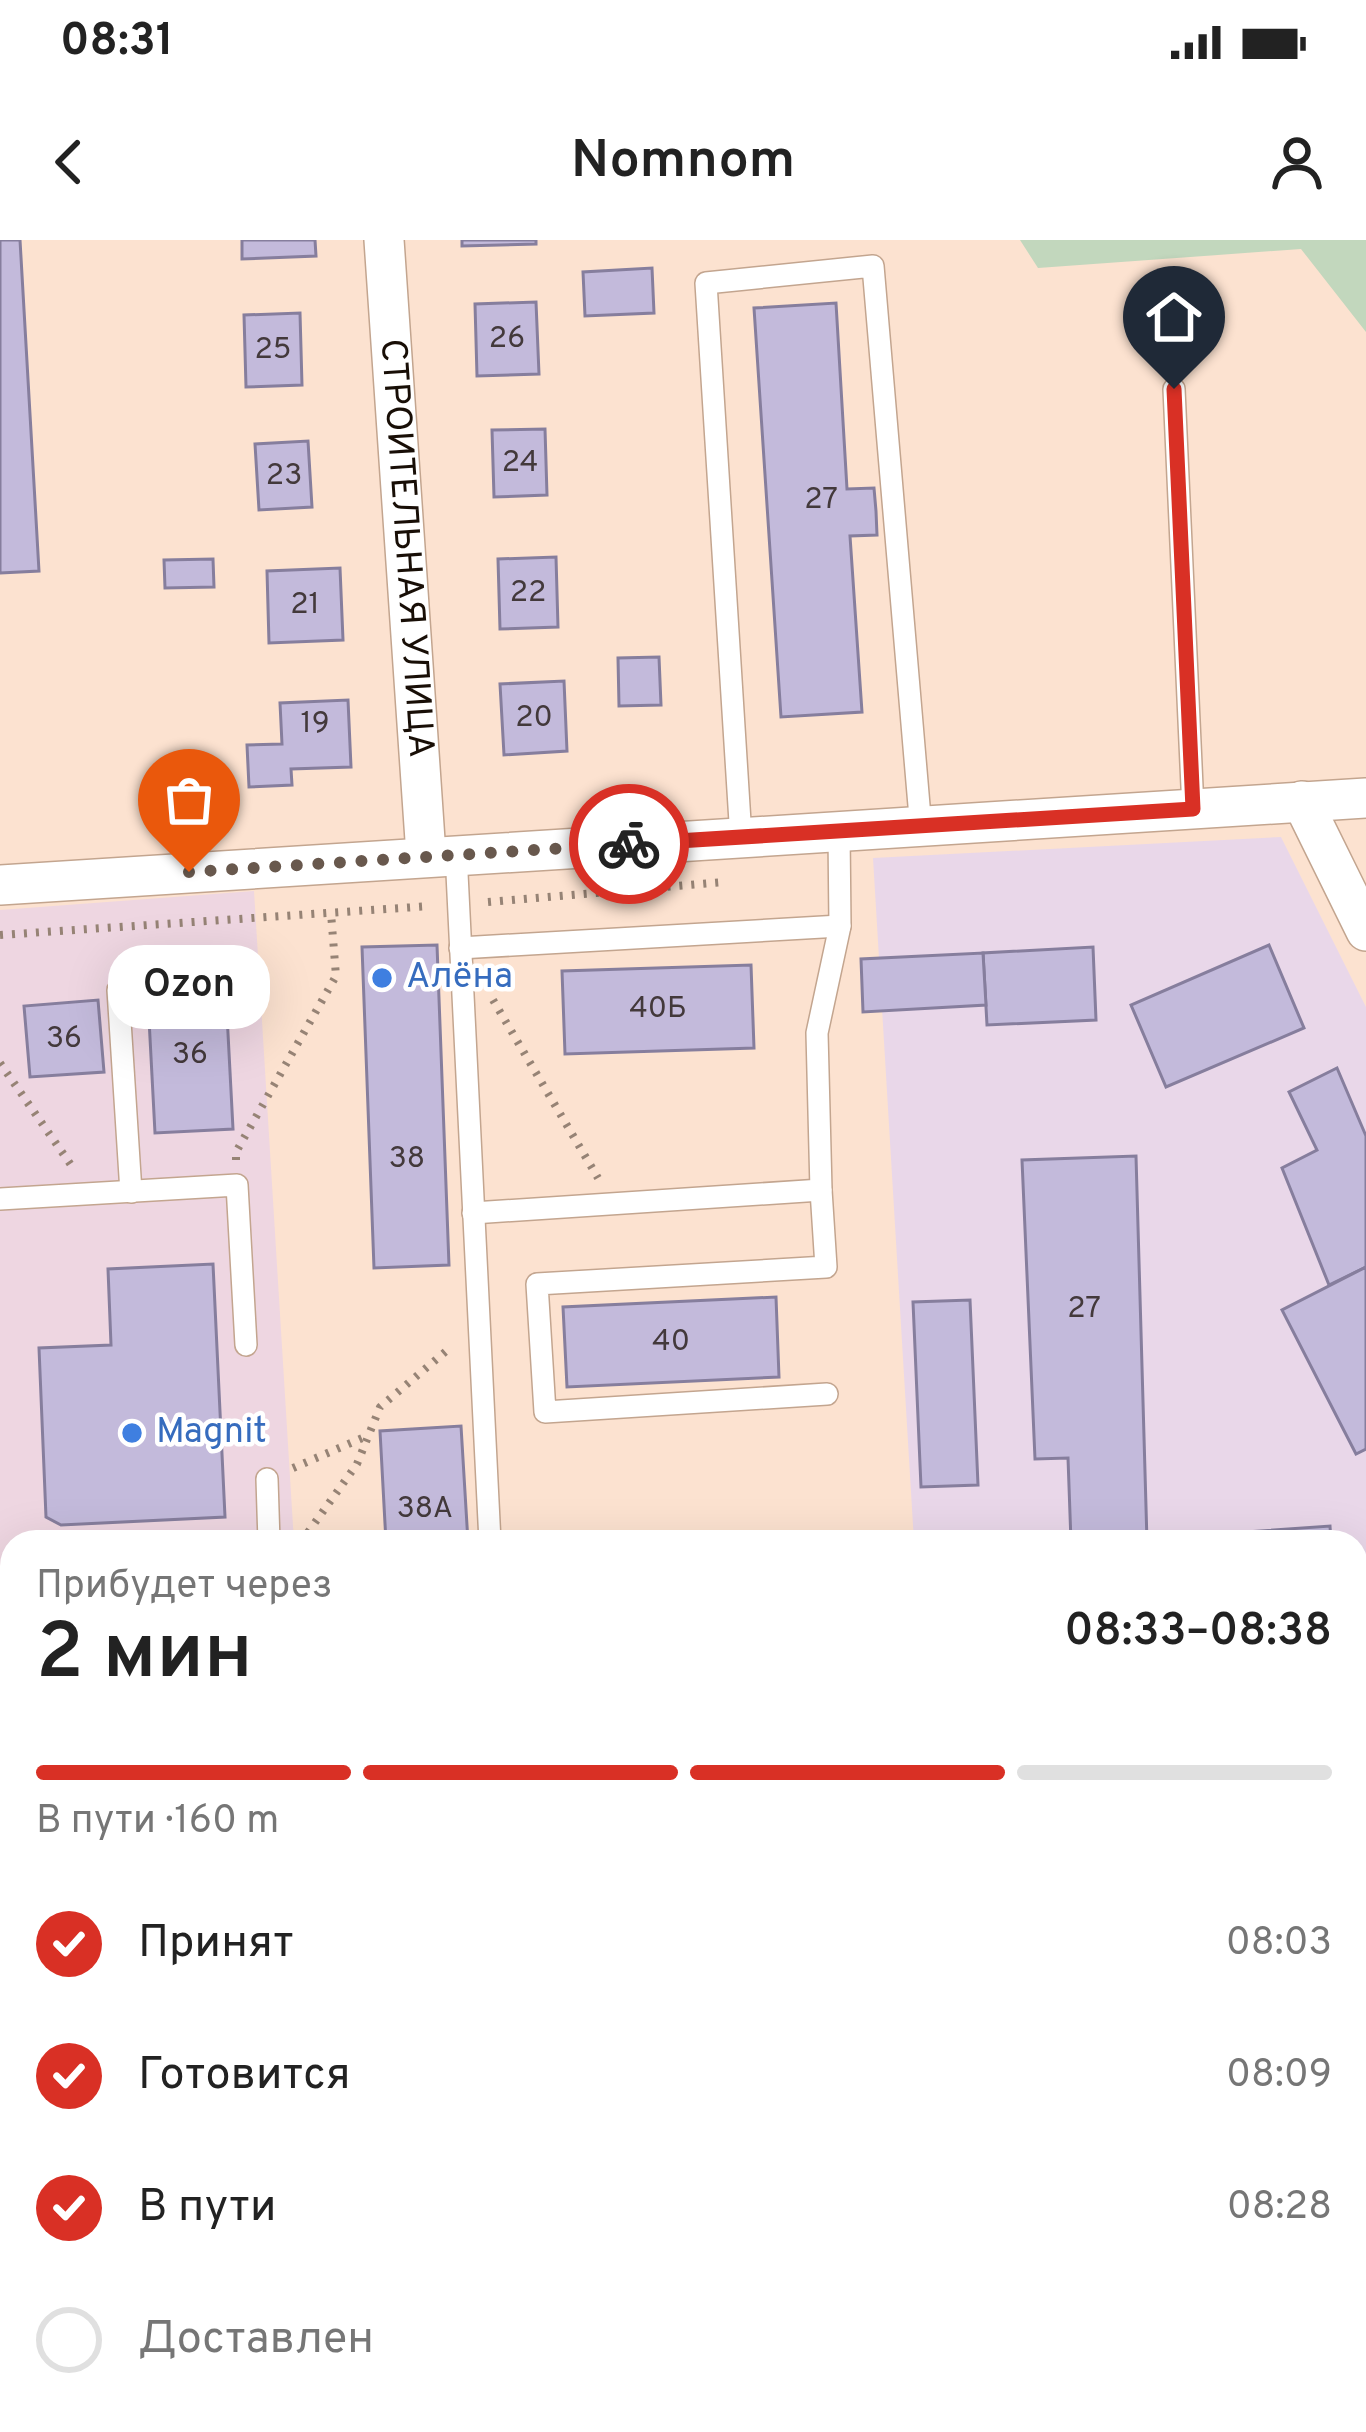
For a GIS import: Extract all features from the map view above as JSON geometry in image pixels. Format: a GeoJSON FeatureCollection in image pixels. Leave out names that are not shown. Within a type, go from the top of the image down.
{"type":"FeatureCollection","features":[{"type":"Feature","properties":{"kind":"street","name":"СТРОИТЕЛЬНАЯ УЛИЦА"},"geometry":{"type":"LineString","coordinates":[[384,240],[441,854]]}},
{"type":"Feature","properties":{"kind":"street"},"geometry":{"type":"LineString","coordinates":[[0,885],[1366,798]]}},
{"type":"Feature","properties":{"kind":"street"},"geometry":{"type":"LineString","coordinates":[[1302,801],[1366,931]]}},
{"type":"Feature","properties":{"kind":"lane"},"geometry":{"type":"LineString","coordinates":[[742,838],[706,283],[874,266],[921,829]]}},
{"type":"Feature","properties":{"kind":"lane"},"geometry":{"type":"LineString","coordinates":[[1174,389],[1193,809]]}},
{"type":"Feature","properties":{"kind":"lane"},"geometry":{"type":"LineString","coordinates":[[826,1394],[545,1412],[537,1284],[826,1267],[817,1033],[840,926],[839,833]]}},
{"type":"Feature","properties":{"kind":"lane"},"geometry":{"type":"LineString","coordinates":[[441,854],[458,904],[489,1530]]}},
{"type":"Feature","properties":{"kind":"lane"},"geometry":{"type":"LineString","coordinates":[[460,948],[840,926]]}},
{"type":"Feature","properties":{"kind":"lane"},"geometry":{"type":"LineString","coordinates":[[118,989],[130,1192]]}},
{"type":"Feature","properties":{"kind":"lane"},"geometry":{"type":"LineString","coordinates":[[0,1199],[237,1185],[246,1345]]}},
{"type":"Feature","properties":{"kind":"lane"},"geometry":{"type":"LineString","coordinates":[[473,1213],[821,1190]]}},
{"type":"Feature","properties":{"kind":"lane"},"geometry":{"type":"LineString","coordinates":[[267,1479],[269,1530]]}},
{"type":"Feature","properties":{"kind":"path"},"geometry":{"type":"LineString","coordinates":[[0,935],[744,880]]}},
{"type":"Feature","properties":{"kind":"path"},"geometry":{"type":"LineString","coordinates":[[237,1185],[236,1152],[336,976],[331,913]]}},
{"type":"Feature","properties":{"kind":"path"},"geometry":{"type":"LineString","coordinates":[[460,948],[612,1204]]}},
{"type":"Feature","properties":{"kind":"path"},"geometry":{"type":"LineString","coordinates":[[0,1063],[91,1194]]}},
{"type":"Feature","properties":{"kind":"path"},"geometry":{"type":"LineString","coordinates":[[310,1530],[357,1464],[380,1407],[479,1323]]}},
{"type":"Feature","properties":{"kind":"path"},"geometry":{"type":"LineString","coordinates":[[267,1479],[368,1435]]}},
{"type":"Feature","properties":{"kind":"shaded area"},"geometry":{"type":"Polygon","coordinates":[[[1281,837],[1366,1007],[1366,1530],[913,1530],[873,858],[1281,837]]]}},
{"type":"Feature","properties":{"kind":"shaded area"},"geometry":{"type":"Polygon","coordinates":[[[254,891],[293,1530],[0,1530],[0,910],[254,891]]]}},
{"type":"Feature","properties":{"kind":"green space"},"geometry":{"type":"Polygon","coordinates":[[[1020,240],[1366,240],[1366,332],[1301,249],[1038,268],[1020,240]]]}},
{"type":"Feature","properties":{"kind":"building"},"geometry":{"type":"Polygon","coordinates":[[[0,240],[20,240],[39,571],[0,573],[0,240]]]}},
{"type":"Feature","properties":{"kind":"building"},"geometry":{"type":"Polygon","coordinates":[[[242,240],[315,240],[316,256],[242,259],[242,240]]]}},
{"type":"Feature","properties":{"kind":"building"},"geometry":{"type":"Polygon","coordinates":[[[462,240],[536,240],[536,244],[462,246],[462,240]]]}},
{"type":"Feature","properties":{"kind":"building"},"geometry":{"type":"Polygon","coordinates":[[[652,268],[654,313],[585,316],[583,272],[652,268]]]}},
{"type":"Feature","properties":{"kind":"building"},"geometry":{"type":"Polygon","coordinates":[[[536,302],[539,374],[477,376],[475,304],[536,302]]]}},
{"type":"Feature","properties":{"kind":"building"},"geometry":{"type":"Polygon","coordinates":[[[836,303],[847,489],[874,488],[876,511],[877,535],[850,536],[862,712],[781,717],[754,308],[836,303]]]}},
{"type":"Feature","properties":{"kind":"building"},"geometry":{"type":"Polygon","coordinates":[[[300,313],[302,385],[246,387],[244,315],[300,313]]]}},
{"type":"Feature","properties":{"kind":"building"},"geometry":{"type":"Polygon","coordinates":[[[545,429],[547,495],[494,497],[492,430],[545,429]]]}},
{"type":"Feature","properties":{"kind":"building"},"geometry":{"type":"Polygon","coordinates":[[[308,441],[312,507],[259,510],[255,444],[308,441]]]}},
{"type":"Feature","properties":{"kind":"building"},"geometry":{"type":"Polygon","coordinates":[[[556,557],[558,627],[500,629],[498,559],[556,557]]]}},
{"type":"Feature","properties":{"kind":"building"},"geometry":{"type":"Polygon","coordinates":[[[213,559],[214,587],[165,588],[164,560],[213,559]]]}},
{"type":"Feature","properties":{"kind":"building"},"geometry":{"type":"Polygon","coordinates":[[[340,568],[343,640],[269,643],[267,571],[340,568]]]}},
{"type":"Feature","properties":{"kind":"building"},"geometry":{"type":"Polygon","coordinates":[[[659,657],[661,705],[619,706],[618,658],[659,657]]]}},
{"type":"Feature","properties":{"kind":"building"},"geometry":{"type":"Polygon","coordinates":[[[564,681],[567,751],[504,755],[500,684],[564,681]]]}},
{"type":"Feature","properties":{"kind":"building"},"geometry":{"type":"Polygon","coordinates":[[[348,700],[351,767],[291,769],[292,785],[249,787],[247,745],[282,744],[280,703],[348,700]]]}},
{"type":"Feature","properties":{"kind":"building"},"geometry":{"type":"Polygon","coordinates":[[[437,945],[449,1265],[374,1268],[362,947],[437,945]]]}},
{"type":"Feature","properties":{"kind":"building"},"geometry":{"type":"Polygon","coordinates":[[[1269,945],[1304,1028],[1166,1087],[1131,1005],[1269,945]]]}},
{"type":"Feature","properties":{"kind":"building"},"geometry":{"type":"Polygon","coordinates":[[[1093,947],[1096,1020],[987,1025],[983,953],[1093,947]]]}},
{"type":"Feature","properties":{"kind":"building"},"geometry":{"type":"Polygon","coordinates":[[[983,953],[986,1005],[863,1012],[861,959],[983,953]]]}},
{"type":"Feature","properties":{"kind":"building"},"geometry":{"type":"Polygon","coordinates":[[[751,965],[754,1048],[565,1054],[562,971],[751,965]]]}},
{"type":"Feature","properties":{"kind":"building"},"geometry":{"type":"Polygon","coordinates":[[[225,976],[233,1129],[155,1133],[147,981],[225,976]]]}},
{"type":"Feature","properties":{"kind":"building"},"geometry":{"type":"Polygon","coordinates":[[[98,1000],[104,1072],[30,1077],[24,1006],[98,1000]]]}},
{"type":"Feature","properties":{"kind":"building"},"geometry":{"type":"Polygon","coordinates":[[[1337,1068],[1366,1136],[1366,1267],[1329,1285],[1282,1168],[1317,1150],[1289,1092],[1337,1068]]]}},
{"type":"Feature","properties":{"kind":"building"},"geometry":{"type":"Polygon","coordinates":[[[1136,1156],[1147,1530],[1071,1530],[1068,1458],[1035,1459],[1022,1160],[1136,1156]]]}},
{"type":"Feature","properties":{"kind":"building","name":"Magnit"},"geometry":{"type":"Polygon","coordinates":[[[213,1264],[225,1517],[61,1525],[46,1517],[39,1348],[111,1345],[108,1269],[213,1264]]]}},
{"type":"Feature","properties":{"kind":"building"},"geometry":{"type":"Polygon","coordinates":[[[1366,1267],[1366,1449],[1356,1454],[1282,1310],[1366,1267]]]}},
{"type":"Feature","properties":{"kind":"building"},"geometry":{"type":"Polygon","coordinates":[[[776,1297],[779,1377],[567,1387],[563,1307],[776,1297]]]}},
{"type":"Feature","properties":{"kind":"building"},"geometry":{"type":"Polygon","coordinates":[[[970,1300],[978,1485],[921,1487],[913,1302],[970,1300]]]}},
{"type":"Feature","properties":{"kind":"building"},"geometry":{"type":"Polygon","coordinates":[[[461,1426],[467,1530],[385,1530],[380,1431],[461,1426]]]}},
{"type":"Feature","properties":{"kind":"building"},"geometry":{"type":"Polygon","coordinates":[[[1330,1526],[1330,1530],[1275,1530],[1330,1526]]]}},
{"type":"Feature","properties":{"kind":"way so far"},"geometry":{"type":"LineString","coordinates":[[189,872],[629,844]]}},
{"type":"Feature","properties":{"kind":"place","name":"Ozon"},"geometry":{"type":"Point","coordinates":[189,872]}},
{"type":"Feature","properties":{"kind":"place","name":"Алёна"},"geometry":{"type":"Point","coordinates":[382,978]}},
{"type":"Feature","properties":{"kind":"place","name":"Magnit"},"geometry":{"type":"Point","coordinates":[132,1433]}},
{"type":"Feature","properties":{"kind":"route"},"geometry":{"type":"LineString","coordinates":[[629,844],[1193,809],[1174,389]]}}]}
